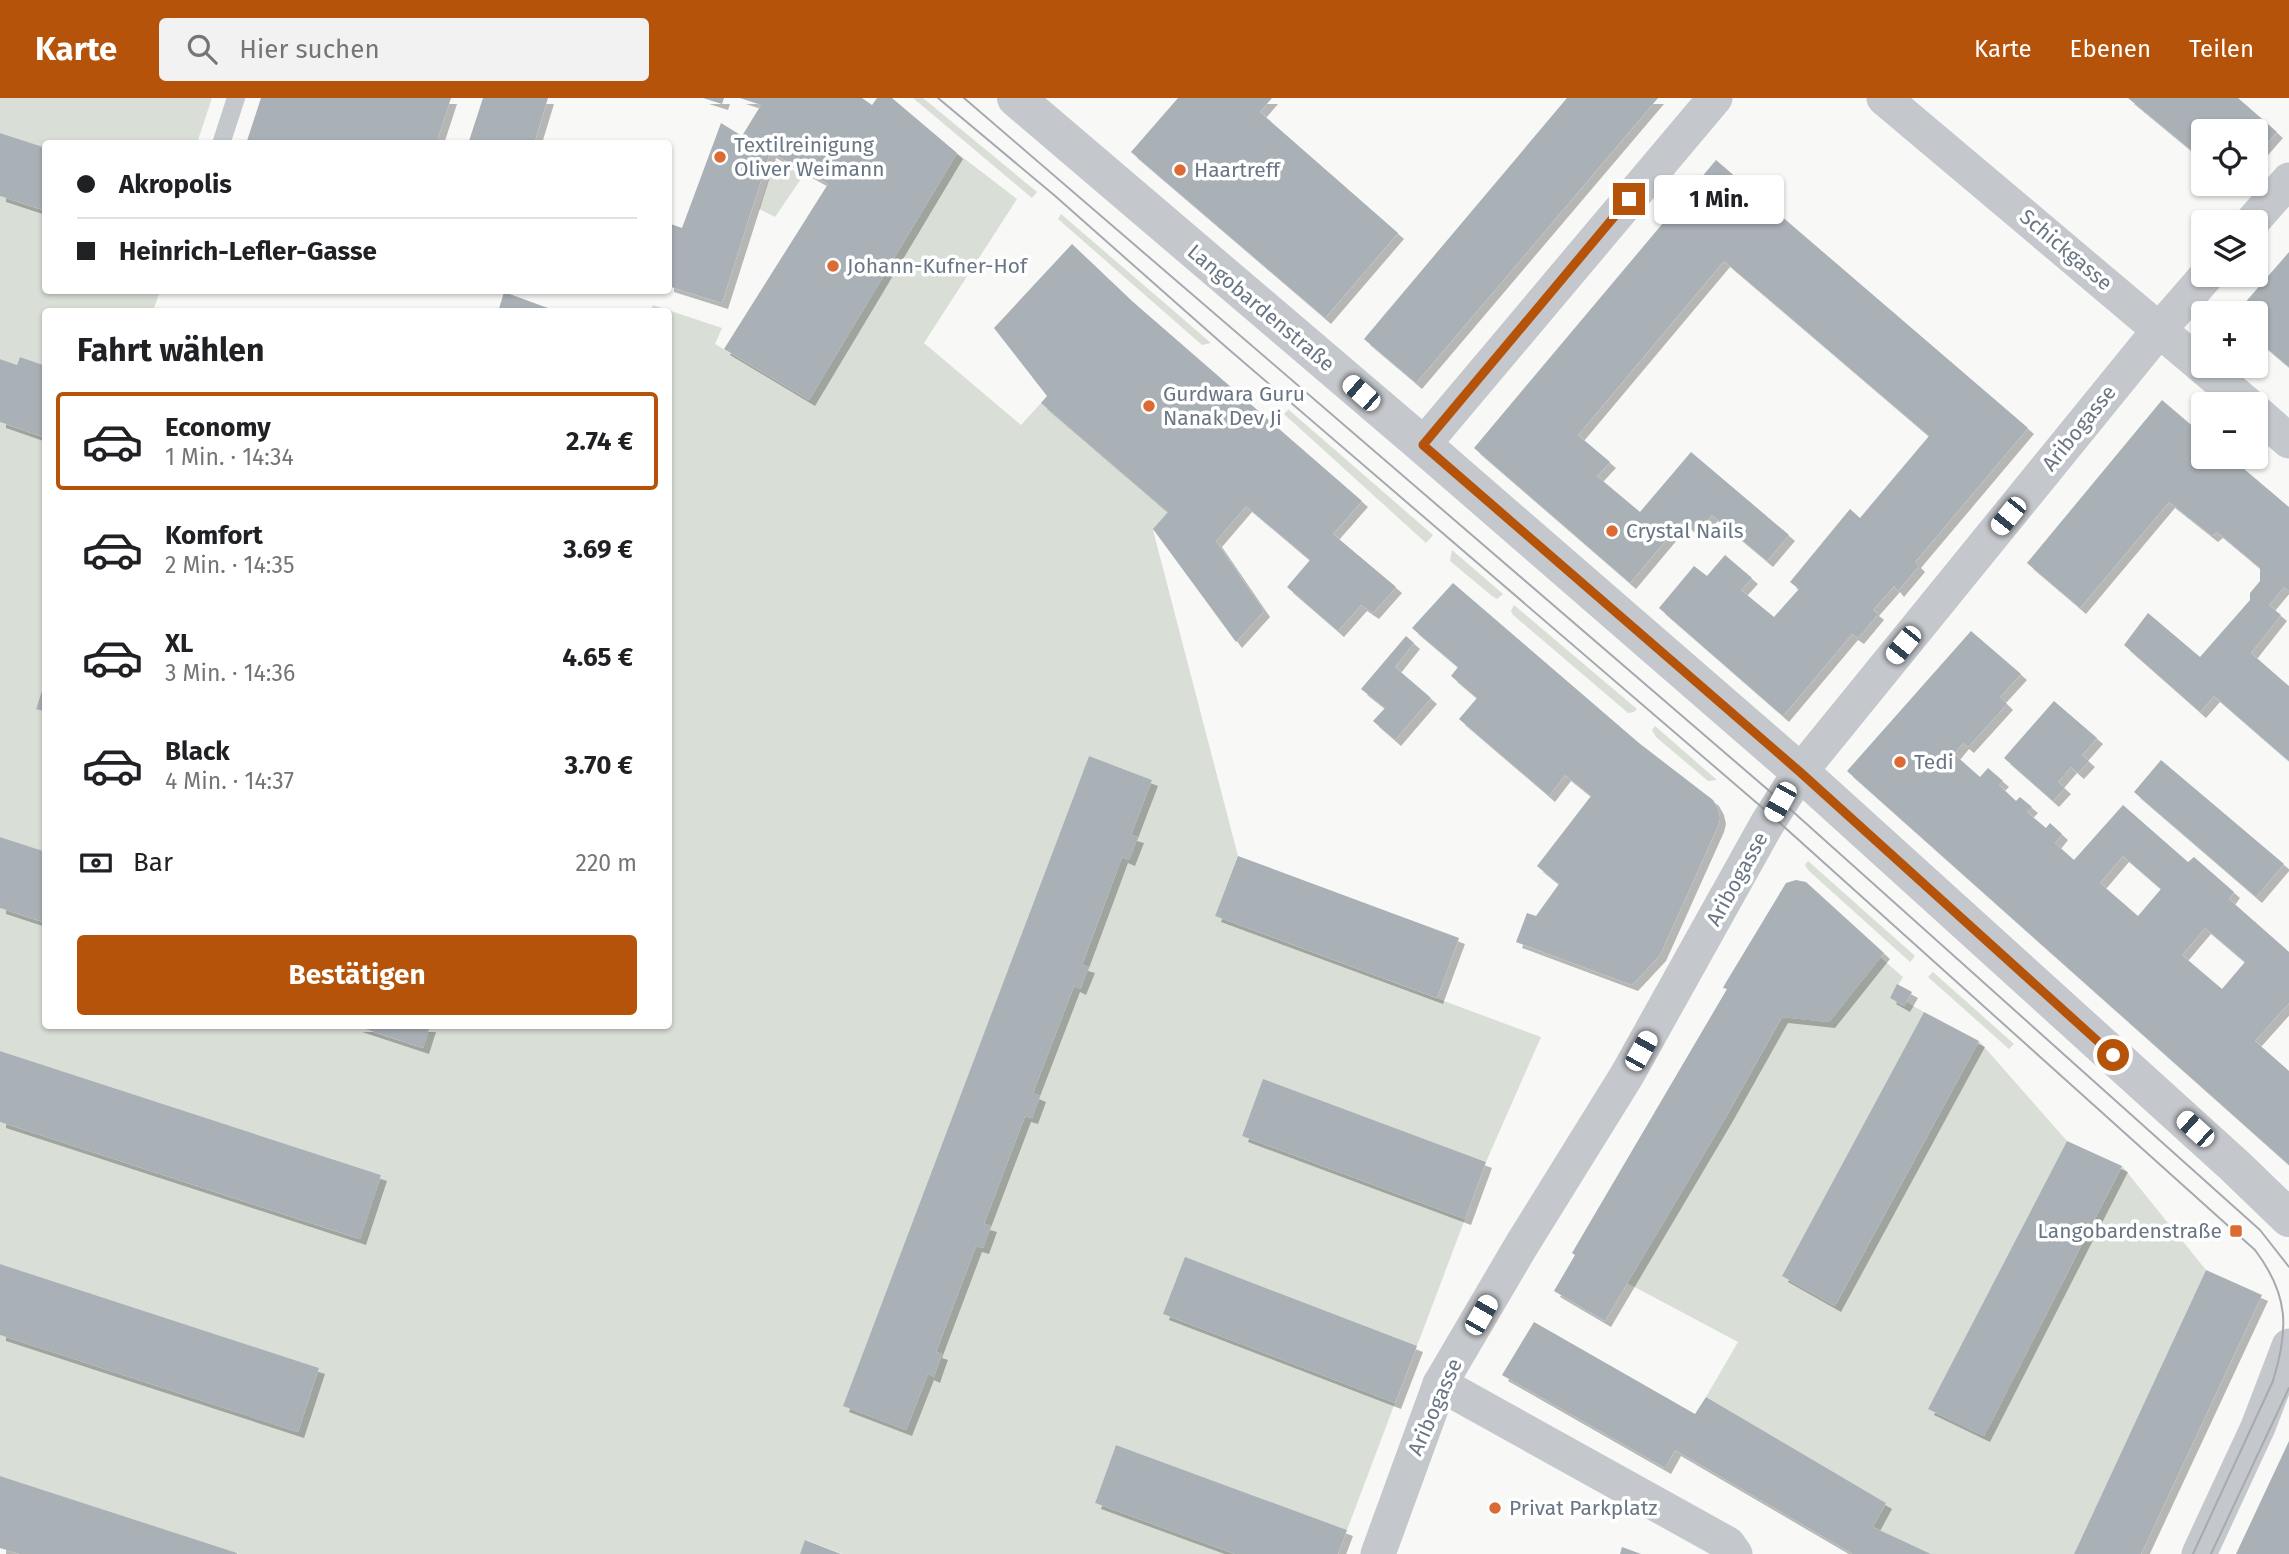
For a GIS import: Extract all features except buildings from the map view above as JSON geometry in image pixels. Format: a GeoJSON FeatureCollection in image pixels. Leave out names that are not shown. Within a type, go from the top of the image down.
{"type":"FeatureCollection","features":[{"type":"Feature","properties":{"kind":"street"},"geometry":{"type":"LineString","coordinates":[[1423,445],[1715,98]]}},
{"type":"Feature","properties":{"kind":"street","name":"Schickgasse"},"geometry":{"type":"LineString","coordinates":[[1884,98],[2233,392]]}},
{"type":"Feature","properties":{"kind":"street","name":"Langobardenstraße"},"geometry":{"type":"LineString","coordinates":[[1028,102],[1800,772],[2289,1218]]}},
{"type":"Feature","properties":{"kind":"street"},"geometry":{"type":"LineString","coordinates":[[2263,210],[2289,180]]}},
{"type":"Feature","properties":{"kind":"street","name":"Aribogasse"},"geometry":{"type":"LineString","coordinates":[[1378,1554],[1440,1384],[1627,1074],[1767,824],[1800,772],[2197,287]]}},
{"type":"Feature","properties":{"kind":"street"},"geometry":{"type":"LineString","coordinates":[[2268,423],[2289,441]]}},
{"type":"Feature","properties":{"kind":"street"},"geometry":{"type":"LineString","coordinates":[[2199,1554],[2258,1427],[2289,1346]]}},
{"type":"Feature","properties":{"kind":"street"},"geometry":{"type":"LineString","coordinates":[[1440,1384],[1728,1544],[1735,1554]]}},
{"type":"Feature","properties":{"kind":"lane"},"geometry":{"type":"LineString","coordinates":[[222,140],[236,98]]}},
{"type":"Feature","properties":{"kind":"shaded area"},"geometry":{"type":"Polygon","coordinates":[[[0,98],[212,98],[198,140],[42,140],[42,147],[0,133],[0,98]]]}},
{"type":"Feature","properties":{"kind":"shaded area"},"geometry":{"type":"Polygon","coordinates":[[[913,98],[923,98],[1037,192],[1032,198],[913,98]]]}},
{"type":"Feature","properties":{"kind":"shaded area"},"geometry":{"type":"Polygon","coordinates":[[[957,153],[1017,199],[924,343],[1021,425],[1041,403],[1168,512],[1153,530],[1238,856],[1215,916],[1541,1037],[1486,1162],[1263,1080],[1242,1136],[1465,1219],[1417,1346],[1163,1314],[1395,1403],[1347,1530],[1116,1445],[1095,1503],[1235,1554],[842,1554],[806,1540],[800,1554],[239,1554],[0,1476],[0,1335],[298,1432],[319,1368],[0,1264],[0,1122],[359,1239],[381,1175],[0,1051],[0,908],[42,922],[42,1029],[364,1029],[422,1048],[429,1029],[672,1029],[672,311],[722,328],[715,344],[809,400],[957,153]],[[1089,756],[844,1406],[906,1430],[928,1374],[934,1376],[942,1354],[936,1352],[976,1246],[991,1227],[984,1224],[1025,1116],[1032,1118],[1033,1093],[1074,986],[1081,988],[1088,967],[1082,965],[1122,857],[1129,859],[1137,837],[1131,835],[1152,780],[1089,756]]]}},
{"type":"Feature","properties":{"kind":"shaded area"},"geometry":{"type":"Polygon","coordinates":[[[775,160],[803,176],[775,217],[759,209],[775,160]]]}},
{"type":"Feature","properties":{"kind":"shaded area"},"geometry":{"type":"Polygon","coordinates":[[[0,196],[42,210],[42,294],[159,294],[154,308],[42,308],[42,365],[20,357],[17,365],[0,359],[0,196]]]}},
{"type":"Feature","properties":{"kind":"shaded area"},"geometry":{"type":"Polygon","coordinates":[[[1061,214],[1211,343],[1202,345],[1058,219],[1061,214]]]}},
{"type":"Feature","properties":{"kind":"shaded area"},"geometry":{"type":"Polygon","coordinates":[[[1289,409],[1433,535],[1426,543],[1284,414],[1289,409]]]}},
{"type":"Feature","properties":{"kind":"shaded area"},"geometry":{"type":"Polygon","coordinates":[[[0,422],[42,437],[42,691],[36,708],[42,711],[42,851],[0,837],[0,422]]]}},
{"type":"Feature","properties":{"kind":"shaded area"},"geometry":{"type":"Polygon","coordinates":[[[1452,550],[1503,594],[1497,599],[1492,596],[1450,561],[1452,550]]]}},
{"type":"Feature","properties":{"kind":"shaded area"},"geometry":{"type":"Polygon","coordinates":[[[1514,605],[1637,709],[1628,713],[1513,615],[1511,611],[1514,605]]]}},
{"type":"Feature","properties":{"kind":"shaded area"},"geometry":{"type":"Polygon","coordinates":[[[1655,726],[1717,780],[1708,781],[1656,737],[1652,730],[1655,726]]]}},
{"type":"Feature","properties":{"kind":"shaded area"},"geometry":{"type":"Polygon","coordinates":[[[1808,861],[1915,956],[1910,962],[1809,871],[1805,865],[1808,861]]]}},
{"type":"Feature","properties":{"kind":"shaded area"},"geometry":{"type":"Polygon","coordinates":[[[1880,957],[1903,977],[1890,998],[1904,1005],[1906,1002],[1924,1012],[1782,1276],[1835,1306],[1979,1041],[2067,1141],[1928,1409],[1984,1435],[2122,1166],[2206,1270],[2074,1554],[1931,1554],[1873,1527],[1886,1503],[1706,1397],[1738,1342],[1627,1283],[1782,1017],[1880,957]]]}},
{"type":"Feature","properties":{"kind":"shaded area"},"geometry":{"type":"Polygon","coordinates":[[[1933,972],[2014,1044],[2009,1049],[1928,977],[1933,972]]]}},
{"type":"Feature","properties":{"kind":"tram line"},"geometry":{"type":"LineString","coordinates":[[938,98],[1054,195],[1226,347],[1772,816],[2255,1250],[2266,1266],[2280,1298],[2283,1313],[2282,1345],[2273,1381],[2193,1554]]}},
{"type":"Feature","properties":{"kind":"tram line"},"geometry":{"type":"LineString","coordinates":[[964,98],[1781,801],[2260,1230],[2289,1267]]}},
{"type":"Feature","properties":{"kind":"tram line"},"geometry":{"type":"LineString","coordinates":[[2211,1554],[2289,1388]]}},
{"type":"Feature","properties":{"kind":"place","name":"Textilreinigung Oliver Weimann"},"geometry":{"type":"Point","coordinates":[720,157]}},
{"type":"Feature","properties":{"kind":"place","name":"Haartreff"},"geometry":{"type":"Point","coordinates":[1180,170]}},
{"type":"Feature","properties":{"kind":"place","name":"Johann-Kufner-Hof"},"geometry":{"type":"Point","coordinates":[833,266]}},
{"type":"Feature","properties":{"kind":"place","name":"Gurdwara Guru Nanak Dev Ji"},"geometry":{"type":"Point","coordinates":[1149,406]}},
{"type":"Feature","properties":{"kind":"place","name":"Crystal Nails"},"geometry":{"type":"Point","coordinates":[1612,531]}},
{"type":"Feature","properties":{"kind":"place","name":"Tedi"},"geometry":{"type":"Point","coordinates":[1900,762]}},
{"type":"Feature","properties":{"kind":"place","name":"Langobardenstraße"},"geometry":{"type":"Point","coordinates":[2236,1231]}},
{"type":"Feature","properties":{"kind":"place","name":"Privat Parkplatz"},"geometry":{"type":"Point","coordinates":[1495,1508]}},
{"type":"Feature","properties":{"kind":"route"},"geometry":{"type":"LineString","coordinates":[[1629,199],[1423,445],[1800,772],[2113,1055]]}}]}
